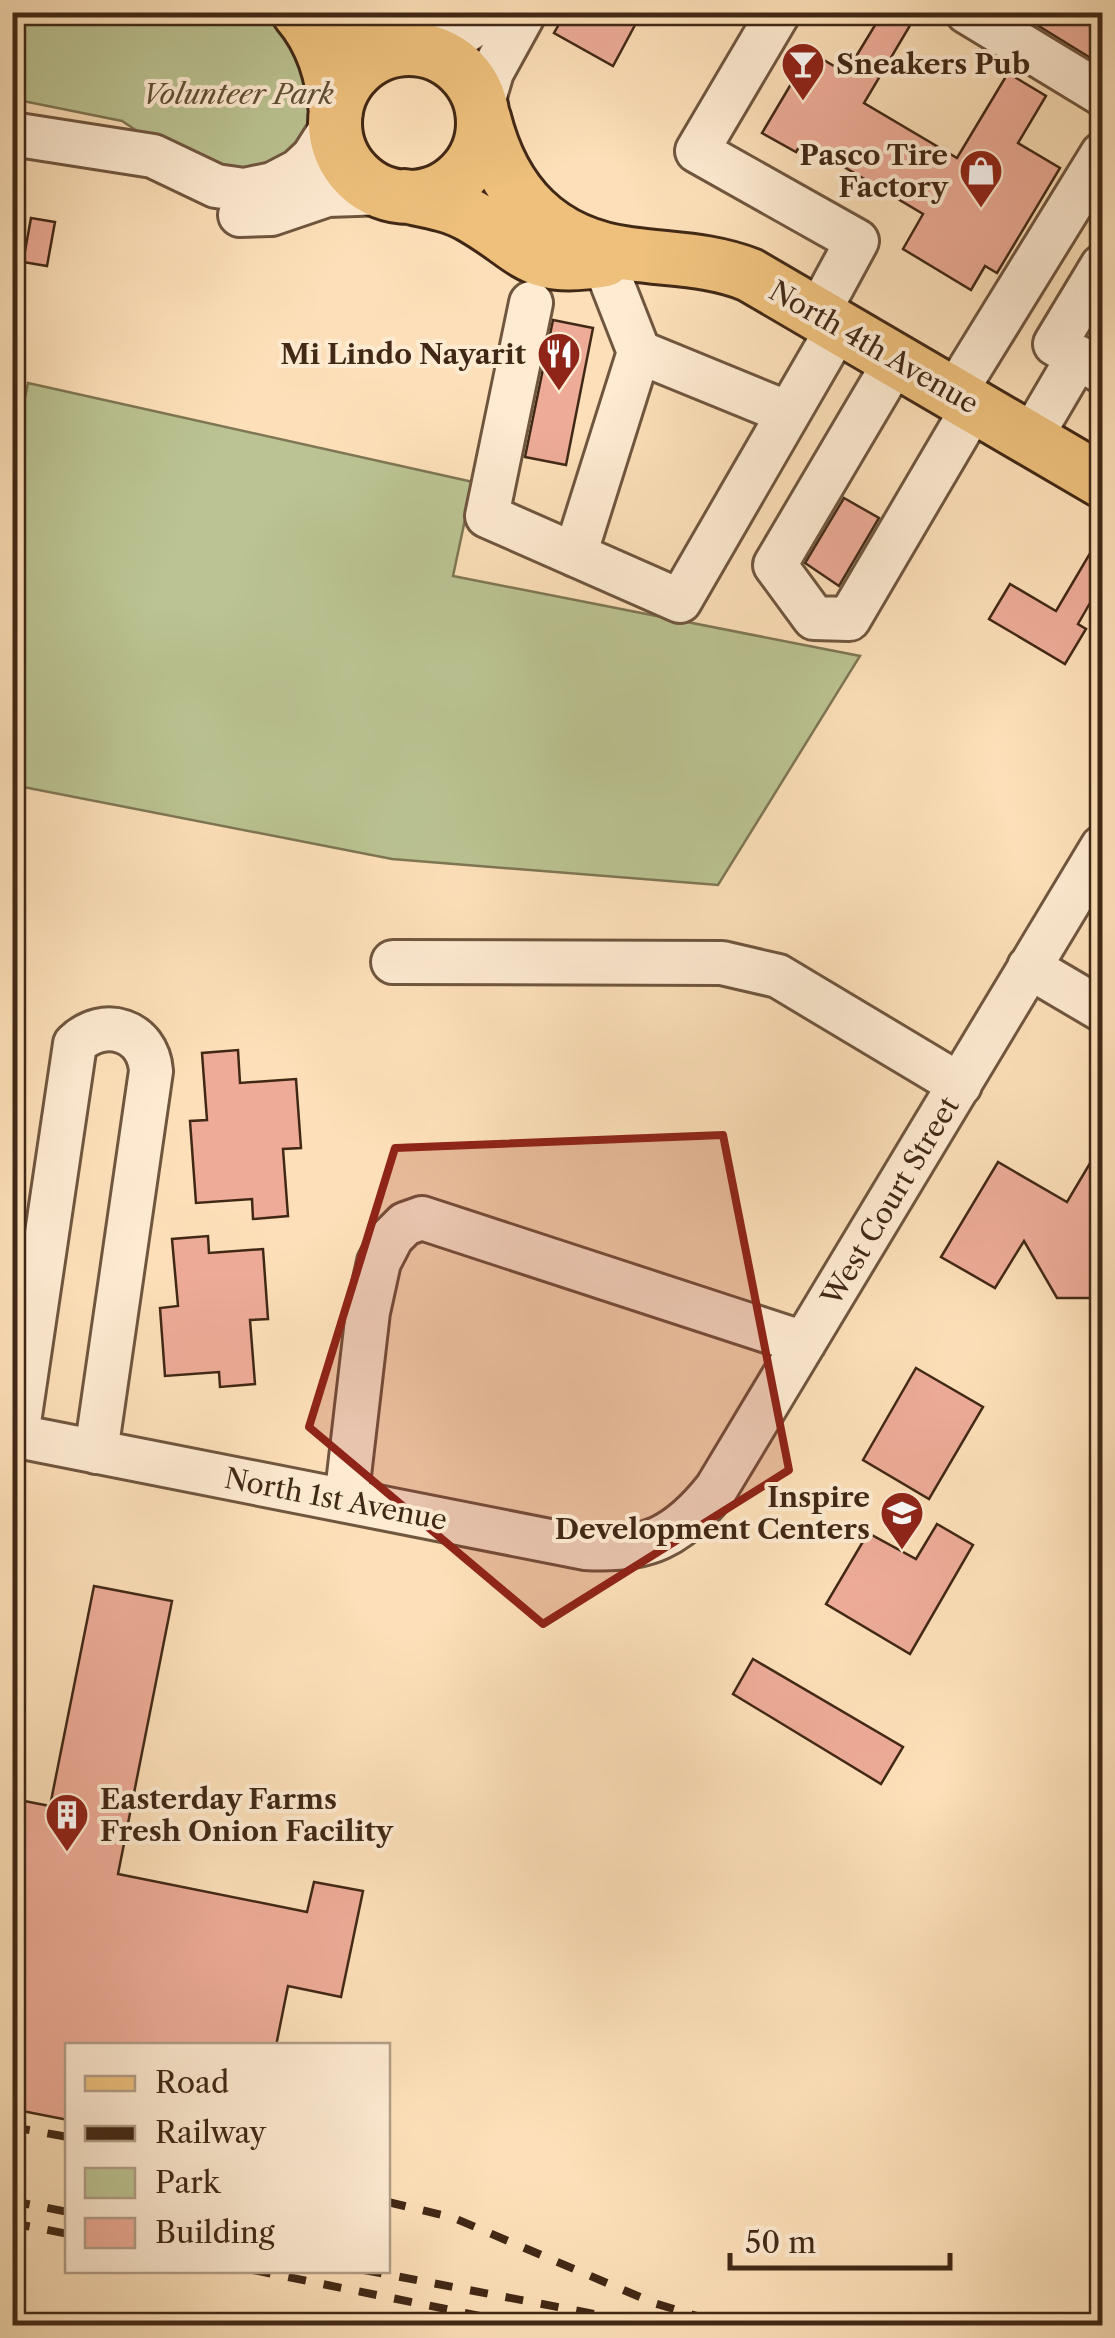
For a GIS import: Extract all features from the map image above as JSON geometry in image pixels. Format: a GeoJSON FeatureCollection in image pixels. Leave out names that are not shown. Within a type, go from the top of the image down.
{"type":"FeatureCollection","features":[{"type":"Feature","properties":{"kind":"main road"},"geometry":{"type":"LineString","coordinates":[[298,12],[324,54],[338,148],[352,170],[368,184],[395,195],[441,190],[471,164],[480,146],[483,112],[473,84],[456,65],[435,52],[411,49],[380,38],[344,12]]}},
{"type":"Feature","properties":{"kind":"main road"},"geometry":{"type":"LineString","coordinates":[[335,118],[341,93],[359,69],[384,53],[411,49]]}},
{"type":"Feature","properties":{"kind":"main road","name":"North 4th Avenue"},"geometry":{"type":"LineString","coordinates":[[483,112],[506,179],[532,211],[617,257]]}},
{"type":"Feature","properties":{"kind":"main road","name":"North 4th Avenue"},"geometry":{"type":"LineString","coordinates":[[395,195],[438,203],[470,215],[538,260],[570,265],[617,257],[684,258],[732,268],[765,282],[1102,481]]}},
{"type":"Feature","properties":{"kind":"street"},"geometry":{"type":"LineString","coordinates":[[411,49],[455,38],[495,12]]}},
{"type":"Feature","properties":{"kind":"street"},"geometry":{"type":"LineString","coordinates":[[483,112],[492,72],[525,12]]}},
{"type":"Feature","properties":{"kind":"street"},"geometry":{"type":"LineString","coordinates":[[531,303],[487,516],[680,602],[788,413],[857,242],[696,151],[778,12]]}},
{"type":"Feature","properties":{"kind":"street"},"geometry":{"type":"LineString","coordinates":[[967,12],[1102,94]]}},
{"type":"Feature","properties":{"kind":"street"},"geometry":{"type":"LineString","coordinates":[[12,134],[165,159],[203,181],[244,190],[274,184],[298,171],[313,157],[335,118]]}},
{"type":"Feature","properties":{"kind":"street"},"geometry":{"type":"LineString","coordinates":[[70,145],[185,200],[230,214],[272,214],[328,195],[395,195]]}},
{"type":"Feature","properties":{"kind":"street"},"geometry":{"type":"LineString","coordinates":[[896,360],[775,565],[814,618],[849,619],[964,400],[1102,154]]}},
{"type":"Feature","properties":{"kind":"street"},"geometry":{"type":"LineString","coordinates":[[575,555],[639,352],[617,257]]}},
{"type":"Feature","properties":{"kind":"street"},"geometry":{"type":"LineString","coordinates":[[1030,438],[1090,364],[1055,344],[1102,266]]}},
{"type":"Feature","properties":{"kind":"street"},"geometry":{"type":"LineString","coordinates":[[639,352],[788,413]]}},
{"type":"Feature","properties":{"kind":"street","name":"West Court Street"},"geometry":{"type":"LineString","coordinates":[[659,1540],[698,1511],[716,1489],[1102,847]]}},
{"type":"Feature","properties":{"kind":"street"},"geometry":{"type":"LineString","coordinates":[[394,962],[722,963],[778,976],[960,1085]]}},
{"type":"Feature","properties":{"kind":"street"},"geometry":{"type":"LineString","coordinates":[[1029,967],[1102,1010]]}},
{"type":"Feature","properties":{"kind":"street"},"geometry":{"type":"LineString","coordinates":[[14,1436],[75,1044],[85,1034],[100,1028],[118,1030],[141,1043],[150,1055],[151,1072],[96,1452]]}},
{"type":"Feature","properties":{"kind":"street"},"geometry":{"type":"LineString","coordinates":[[346,1501],[368,1312],[380,1262],[392,1238],[405,1224],[422,1218],[804,1343]]}},
{"type":"Feature","properties":{"kind":"street","name":"North 1st Avenue"},"geometry":{"type":"LineString","coordinates":[[14,1436],[586,1548],[635,1548],[659,1540]]}},
{"type":"Feature","properties":{"kind":"highlighted area"},"geometry":{"type":"Polygon","coordinates":[[[723,1135],[789,1470],[543,1624],[309,1427],[395,1148],[723,1135]]]}},
{"type":"Feature","properties":{"kind":"green space","name":"Volunteer Park"},"geometry":{"type":"Polygon","coordinates":[[[12,13],[284,13],[323,79],[307,145],[246,178],[146,137],[122,121],[13,99],[12,13]]]}},
{"type":"Feature","properties":{"kind":"green space"},"geometry":{"type":"Polygon","coordinates":[[[28,383],[473,482],[453,576],[860,656],[718,885],[392,859],[13,785],[12,460],[28,383]]]}},
{"type":"Feature","properties":{"kind":"building"},"geometry":{"type":"Polygon","coordinates":[[[566,12],[642,12],[613,66],[554,33],[566,12]]]}},
{"type":"Feature","properties":{"kind":"building"},"geometry":{"type":"Polygon","coordinates":[[[883,12],[918,12],[864,103],[957,158],[1008,73],[1046,96],[1018,143],[1060,168],[997,273],[985,266],[971,290],[903,249],[923,214],[802,142],[796,152],[762,133],[810,52],[846,73],[883,12]]]}},
{"type":"Feature","properties":{"kind":"building"},"geometry":{"type":"Polygon","coordinates":[[[1016,12],[1102,12],[1102,65],[1016,12]]]}},
{"type":"Feature","properties":{"kind":"building"},"geometry":{"type":"Polygon","coordinates":[[[31,218],[55,222],[47,266],[23,262],[31,218]]]}},
{"type":"Feature","properties":{"kind":"building","name":"Mi Lindo Nayarit"},"geometry":{"type":"Polygon","coordinates":[[[553,320],[593,328],[566,465],[525,457],[553,320]]]}},
{"type":"Feature","properties":{"kind":"building"},"geometry":{"type":"Polygon","coordinates":[[[844,498],[879,518],[839,586],[805,563],[844,498]]]}},
{"type":"Feature","properties":{"kind":"building"},"geometry":{"type":"Polygon","coordinates":[[[1102,533],[1102,582],[1078,624],[1086,629],[1065,664],[989,619],[1010,584],[1056,611],[1102,533]]]}},
{"type":"Feature","properties":{"kind":"building"},"geometry":{"type":"Polygon","coordinates":[[[238,1050],[240,1083],[296,1079],[301,1148],[283,1149],[288,1216],[253,1219],[252,1199],[196,1203],[190,1121],[207,1120],[202,1053],[238,1050]]]}},
{"type":"Feature","properties":{"kind":"building"},"geometry":{"type":"Polygon","coordinates":[[[1102,1143],[1102,1298],[1057,1298],[1024,1241],[995,1288],[941,1257],[998,1162],[1067,1202],[1102,1143]]]}},
{"type":"Feature","properties":{"kind":"building"},"geometry":{"type":"Polygon","coordinates":[[[208,1236],[209,1253],[263,1249],[268,1319],[250,1320],[255,1384],[220,1387],[219,1372],[165,1376],[160,1308],[178,1306],[172,1239],[208,1236]]]}},
{"type":"Feature","properties":{"kind":"building"},"geometry":{"type":"Polygon","coordinates":[[[916,1368],[983,1407],[929,1499],[863,1460],[916,1368]]]}},
{"type":"Feature","properties":{"kind":"building"},"geometry":{"type":"Polygon","coordinates":[[[937,1524],[973,1545],[910,1654],[826,1604],[868,1533],[916,1559],[937,1524]]]}},
{"type":"Feature","properties":{"kind":"building","name":"Easterday Farms Fresh Onion Facility"},"geometry":{"type":"Polygon","coordinates":[[[94,1586],[172,1601],[118,1874],[307,1912],[314,1882],[363,1891],[341,1997],[288,1986],[277,2043],[65,2043],[65,2119],[12,2109],[12,1833],[19,1800],[50,1806],[94,1586]]]}},
{"type":"Feature","properties":{"kind":"building"},"geometry":{"type":"Polygon","coordinates":[[[753,1659],[903,1747],[881,1784],[733,1694],[753,1659]]]}},
{"type":"Feature","properties":{"kind":"railway"},"geometry":{"type":"LineString","coordinates":[[12,2127],[65,2136]]}},
{"type":"Feature","properties":{"kind":"railway"},"geometry":{"type":"LineString","coordinates":[[12,2201],[65,2211]]}},
{"type":"Feature","properties":{"kind":"railway"},"geometry":{"type":"LineString","coordinates":[[390,2202],[454,2218],[654,2303],[730,2326]]}},
{"type":"Feature","properties":{"kind":"railway"},"geometry":{"type":"LineString","coordinates":[[12,2223],[65,2233]]}},
{"type":"Feature","properties":{"kind":"railway"},"geometry":{"type":"LineString","coordinates":[[268,2273],[530,2326]]}},
{"type":"Feature","properties":{"kind":"railway"},"geometry":{"type":"LineString","coordinates":[[380,2273],[657,2326]]}},
{"type":"Feature","properties":{"kind":"place","name":"Sneakers Pub"},"geometry":{"type":"Point","coordinates":[803,102]}},
{"type":"Feature","properties":{"kind":"place","name":"Pasco Tire Factory"},"geometry":{"type":"Point","coordinates":[981,209]}},
{"type":"Feature","properties":{"kind":"place","name":"Mi Lindo Nayarit"},"geometry":{"type":"Point","coordinates":[559,392]}},
{"type":"Feature","properties":{"kind":"place","name":"Inspire Development Centers"},"geometry":{"type":"Point","coordinates":[902,1551]}},
{"type":"Feature","properties":{"kind":"place","name":"Easterday Farms Fresh Onion Facility"},"geometry":{"type":"Point","coordinates":[67,1853]}}]}
